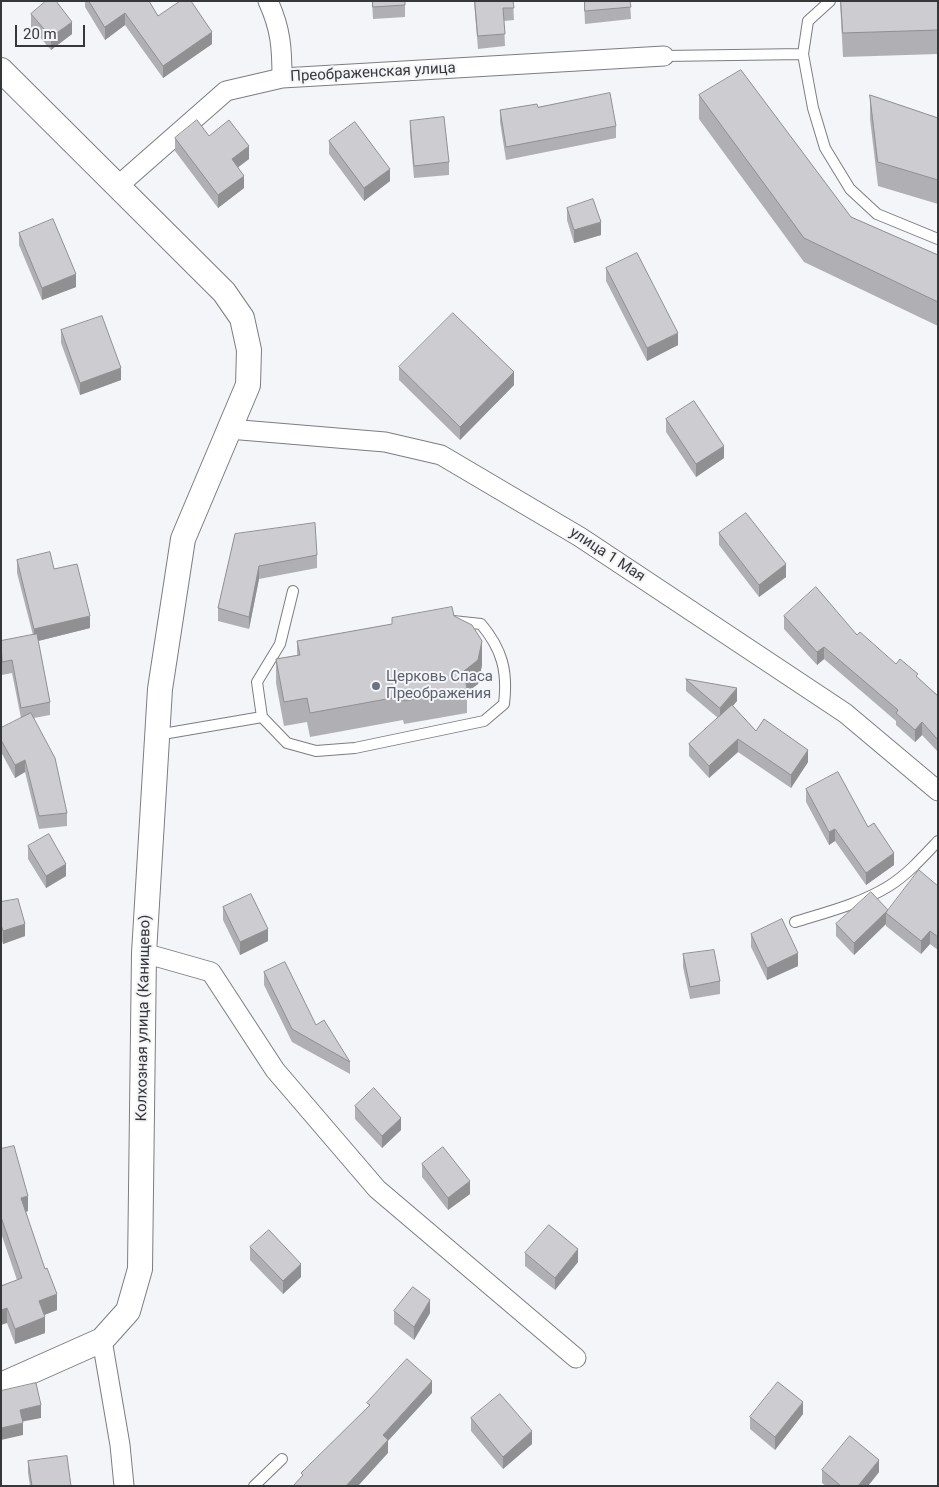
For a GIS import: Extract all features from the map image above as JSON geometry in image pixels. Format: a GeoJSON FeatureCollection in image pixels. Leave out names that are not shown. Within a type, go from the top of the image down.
{"type":"FeatureCollection","features":[{"type":"Feature","properties":{"kind":"street"},"geometry":{"type":"LineString","coordinates":[[268,1],[276,17],[282,43],[282,78]]}},
{"type":"Feature","properties":{"kind":"street","name":"Преображенская улица"},"geometry":{"type":"LineString","coordinates":[[119,185],[226,91],[282,78],[664,56]]}},
{"type":"Feature","properties":{"kind":"street"},"geometry":{"type":"LineString","coordinates":[[1,70],[119,185],[224,292],[242,318],[249,350],[248,385],[229,429]]}},
{"type":"Feature","properties":{"kind":"street","name":"Колхозная улица (Канищево)"},"geometry":{"type":"LineString","coordinates":[[102,1340],[128,1311],[140,1269],[144,953],[160,689],[183,539],[229,429]]}},
{"type":"Feature","properties":{"kind":"street","name":"улица 1 Мая"},"geometry":{"type":"LineString","coordinates":[[229,429],[385,442],[441,455],[580,537],[845,714],[938,792]]}},
{"type":"Feature","properties":{"kind":"street"},"geometry":{"type":"LineString","coordinates":[[144,953],[211,972],[275,1070],[377,1189],[576,1358]]}},
{"type":"Feature","properties":{"kind":"street"},"geometry":{"type":"LineString","coordinates":[[1,1385],[102,1340],[124,1486]]}},
{"type":"Feature","properties":{"kind":"lane"},"geometry":{"type":"LineString","coordinates":[[830,1],[808,21],[803,54],[813,108],[825,148],[850,189],[877,214],[938,239]]}},
{"type":"Feature","properties":{"kind":"lane"},"geometry":{"type":"LineString","coordinates":[[664,56],[803,54]]}},
{"type":"Feature","properties":{"kind":"lane"},"geometry":{"type":"LineString","coordinates":[[293,591],[280,644],[257,682],[262,717],[287,743],[316,751],[355,748],[484,721],[504,704],[507,678],[493,639],[481,624],[441,621]]}},
{"type":"Feature","properties":{"kind":"lane"},"geometry":{"type":"LineString","coordinates":[[158,735],[262,717]]}},
{"type":"Feature","properties":{"kind":"lane"},"geometry":{"type":"LineString","coordinates":[[795,922],[852,904],[890,886],[918,863],[938,841]]}},
{"type":"Feature","properties":{"kind":"lane"},"geometry":{"type":"LineString","coordinates":[[254,1486],[282,1459]]}},
{"type":"Feature","properties":{"kind":"lane"},"geometry":{"type":"LineString","coordinates":[[122,1467],[133,1486]]}},
{"type":"Feature","properties":{"kind":"building"},"geometry":{"type":"Polygon","coordinates":[[[46,1],[56,1],[72,22],[51,37],[31,14],[46,1]]]}},
{"type":"Feature","properties":{"kind":"building"},"geometry":{"type":"Polygon","coordinates":[[[89,1],[149,1],[158,16],[180,1],[191,1],[212,32],[163,66],[125,13],[105,27],[89,1]]]}},
{"type":"Feature","properties":{"kind":"building"},"geometry":{"type":"Polygon","coordinates":[[[373,1],[405,1],[405,5],[373,7],[373,1]]]}},
{"type":"Feature","properties":{"kind":"building"},"geometry":{"type":"Polygon","coordinates":[[[475,1],[513,1],[514,8],[503,8],[505,34],[478,36],[475,1]]]}},
{"type":"Feature","properties":{"kind":"building"},"geometry":{"type":"Polygon","coordinates":[[[585,1],[630,1],[631,7],[585,11],[585,1]]]}},
{"type":"Feature","properties":{"kind":"building"},"geometry":{"type":"Polygon","coordinates":[[[841,1],[938,1],[938,30],[843,33],[841,1]]]}},
{"type":"Feature","properties":{"kind":"building"},"geometry":{"type":"Polygon","coordinates":[[[741,70],[851,217],[938,255],[938,302],[804,238],[699,95],[741,70]]]}},
{"type":"Feature","properties":{"kind":"building"},"geometry":{"type":"Polygon","coordinates":[[[610,93],[616,126],[506,147],[500,110],[537,104],[538,107],[610,93]]]}},
{"type":"Feature","properties":{"kind":"building"},"geometry":{"type":"Polygon","coordinates":[[[870,95],[938,118],[938,180],[878,162],[870,95]]]}},
{"type":"Feature","properties":{"kind":"building"},"geometry":{"type":"Polygon","coordinates":[[[444,117],[449,162],[414,166],[410,121],[444,117]]]}},
{"type":"Feature","properties":{"kind":"building"},"geometry":{"type":"Polygon","coordinates":[[[197,120],[209,136],[229,120],[249,146],[232,159],[244,176],[218,195],[175,138],[197,120]]]}},
{"type":"Feature","properties":{"kind":"building"},"geometry":{"type":"Polygon","coordinates":[[[355,122],[390,169],[364,188],[329,141],[355,122]]]}},
{"type":"Feature","properties":{"kind":"building"},"geometry":{"type":"Polygon","coordinates":[[[593,199],[601,222],[574,230],[567,208],[593,199]]]}},
{"type":"Feature","properties":{"kind":"building"},"geometry":{"type":"Polygon","coordinates":[[[53,219],[76,274],[42,288],[19,233],[53,219]]]}},
{"type":"Feature","properties":{"kind":"building"},"geometry":{"type":"Polygon","coordinates":[[[637,253],[678,333],[647,348],[606,268],[637,253]]]}},
{"type":"Feature","properties":{"kind":"building"},"geometry":{"type":"Polygon","coordinates":[[[453,313],[514,372],[460,427],[399,367],[453,313]]]}},
{"type":"Feature","properties":{"kind":"building"},"geometry":{"type":"Polygon","coordinates":[[[102,316],[121,368],[80,383],[61,330],[102,316]]]}},
{"type":"Feature","properties":{"kind":"building"},"geometry":{"type":"Polygon","coordinates":[[[694,401],[724,446],[696,464],[666,419],[694,401]]]}},
{"type":"Feature","properties":{"kind":"building"},"geometry":{"type":"Polygon","coordinates":[[[746,513],[786,564],[759,585],[719,533],[746,513]]]}},
{"type":"Feature","properties":{"kind":"building"},"geometry":{"type":"Polygon","coordinates":[[[315,523],[317,555],[259,566],[249,617],[218,608],[235,534],[315,523]]]}},
{"type":"Feature","properties":{"kind":"building"},"geometry":{"type":"Polygon","coordinates":[[[50,552],[54,569],[77,564],[90,616],[34,629],[17,560],[50,552]]]}},
{"type":"Feature","properties":{"kind":"building"},"geometry":{"type":"Polygon","coordinates":[[[816,587],[857,635],[860,632],[896,664],[900,659],[918,674],[916,676],[938,696],[938,740],[922,722],[915,730],[896,713],[898,710],[824,647],[817,652],[784,616],[816,587]]]}},
{"type":"Feature","properties":{"kind":"building","name":"Церковь Спаса Преображения"},"geometry":{"type":"Polygon","coordinates":[[[452,607],[454,616],[472,625],[482,641],[478,660],[464,671],[467,689],[404,701],[403,696],[310,713],[307,698],[284,702],[276,659],[300,655],[297,641],[392,624],[392,618],[452,607]]]}},
{"type":"Feature","properties":{"kind":"building"},"geometry":{"type":"Polygon","coordinates":[[[37,634],[50,702],[21,708],[12,660],[2,662],[1,641],[37,634]]]}},
{"type":"Feature","properties":{"kind":"building"},"geometry":{"type":"Polygon","coordinates":[[[686,679],[737,688],[720,708],[686,679]]]}},
{"type":"Feature","properties":{"kind":"building"},"geometry":{"type":"Polygon","coordinates":[[[732,705],[756,731],[764,719],[808,750],[791,775],[738,739],[709,766],[689,744],[732,705]]]}},
{"type":"Feature","properties":{"kind":"building"},"geometry":{"type":"Polygon","coordinates":[[[31,713],[55,758],[67,813],[39,816],[25,760],[15,765],[1,740],[1,728],[31,713]]]}},
{"type":"Feature","properties":{"kind":"building"},"geometry":{"type":"Polygon","coordinates":[[[838,772],[868,827],[874,823],[894,853],[866,873],[835,829],[829,832],[806,789],[838,772]]]}},
{"type":"Feature","properties":{"kind":"building"},"geometry":{"type":"Polygon","coordinates":[[[49,834],[66,864],[46,876],[28,846],[49,834]]]}},
{"type":"Feature","properties":{"kind":"building"},"geometry":{"type":"Polygon","coordinates":[[[919,870],[938,886],[938,937],[930,931],[921,941],[886,913],[919,870]]]}},
{"type":"Feature","properties":{"kind":"building"},"geometry":{"type":"Polygon","coordinates":[[[871,892],[888,910],[854,943],[836,924],[871,892]]]}},
{"type":"Feature","properties":{"kind":"building"},"geometry":{"type":"Polygon","coordinates":[[[251,894],[268,929],[240,942],[223,907],[251,894]]]}},
{"type":"Feature","properties":{"kind":"building"},"geometry":{"type":"Polygon","coordinates":[[[18,899],[25,924],[3,931],[1,925],[1,902],[18,899]]]}},
{"type":"Feature","properties":{"kind":"building"},"geometry":{"type":"Polygon","coordinates":[[[782,919],[798,953],[767,968],[751,934],[782,919]]]}},
{"type":"Feature","properties":{"kind":"building"},"geometry":{"type":"Polygon","coordinates":[[[714,950],[720,981],[690,987],[683,954],[714,950]]]}},
{"type":"Feature","properties":{"kind":"building"},"geometry":{"type":"Polygon","coordinates":[[[285,962],[316,1025],[324,1020],[350,1062],[292,1029],[264,972],[285,962]]]}},
{"type":"Feature","properties":{"kind":"building"},"geometry":{"type":"Polygon","coordinates":[[[374,1088],[401,1118],[382,1136],[355,1106],[374,1088]]]}},
{"type":"Feature","properties":{"kind":"building"},"geometry":{"type":"Polygon","coordinates":[[[14,1146],[28,1196],[21,1198],[45,1269],[47,1268],[57,1294],[39,1301],[45,1317],[15,1329],[7,1308],[1,1310],[1,1286],[22,1278],[1,1217],[1,1149],[14,1146]]]}},
{"type":"Feature","properties":{"kind":"building"},"geometry":{"type":"Polygon","coordinates":[[[443,1147],[470,1181],[448,1198],[422,1164],[443,1147]]]}},
{"type":"Feature","properties":{"kind":"building"},"geometry":{"type":"Polygon","coordinates":[[[549,1225],[578,1249],[555,1278],[525,1253],[549,1225]]]}},
{"type":"Feature","properties":{"kind":"building"},"geometry":{"type":"Polygon","coordinates":[[[269,1230],[301,1264],[283,1281],[250,1247],[269,1230]]]}},
{"type":"Feature","properties":{"kind":"building"},"geometry":{"type":"Polygon","coordinates":[[[413,1287],[430,1300],[414,1327],[394,1311],[413,1287]]]}},
{"type":"Feature","properties":{"kind":"building"},"geometry":{"type":"Polygon","coordinates":[[[407,1359],[432,1381],[383,1435],[388,1440],[346,1486],[293,1486],[303,1475],[301,1473],[370,1405],[367,1403],[407,1359]]]}},
{"type":"Feature","properties":{"kind":"building"},"geometry":{"type":"Polygon","coordinates":[[[778,1382],[803,1402],[775,1437],[750,1417],[778,1382]]]}},
{"type":"Feature","properties":{"kind":"building"},"geometry":{"type":"Polygon","coordinates":[[[36,1383],[41,1405],[20,1410],[23,1423],[1,1428],[1,1391],[36,1383]]]}},
{"type":"Feature","properties":{"kind":"building"},"geometry":{"type":"Polygon","coordinates":[[[500,1394],[532,1431],[503,1457],[471,1418],[500,1394]]]}},
{"type":"Feature","properties":{"kind":"building"},"geometry":{"type":"Polygon","coordinates":[[[850,1436],[879,1460],[858,1486],[841,1486],[822,1470],[850,1436]]]}},
{"type":"Feature","properties":{"kind":"building"},"geometry":{"type":"Polygon","coordinates":[[[67,1456],[71,1486],[32,1486],[28,1461],[67,1456]]]}},
{"type":"Feature","properties":{"kind":"place","name":"Церковь Спаса Преображения"},"geometry":{"type":"Point","coordinates":[376,686]}}]}
